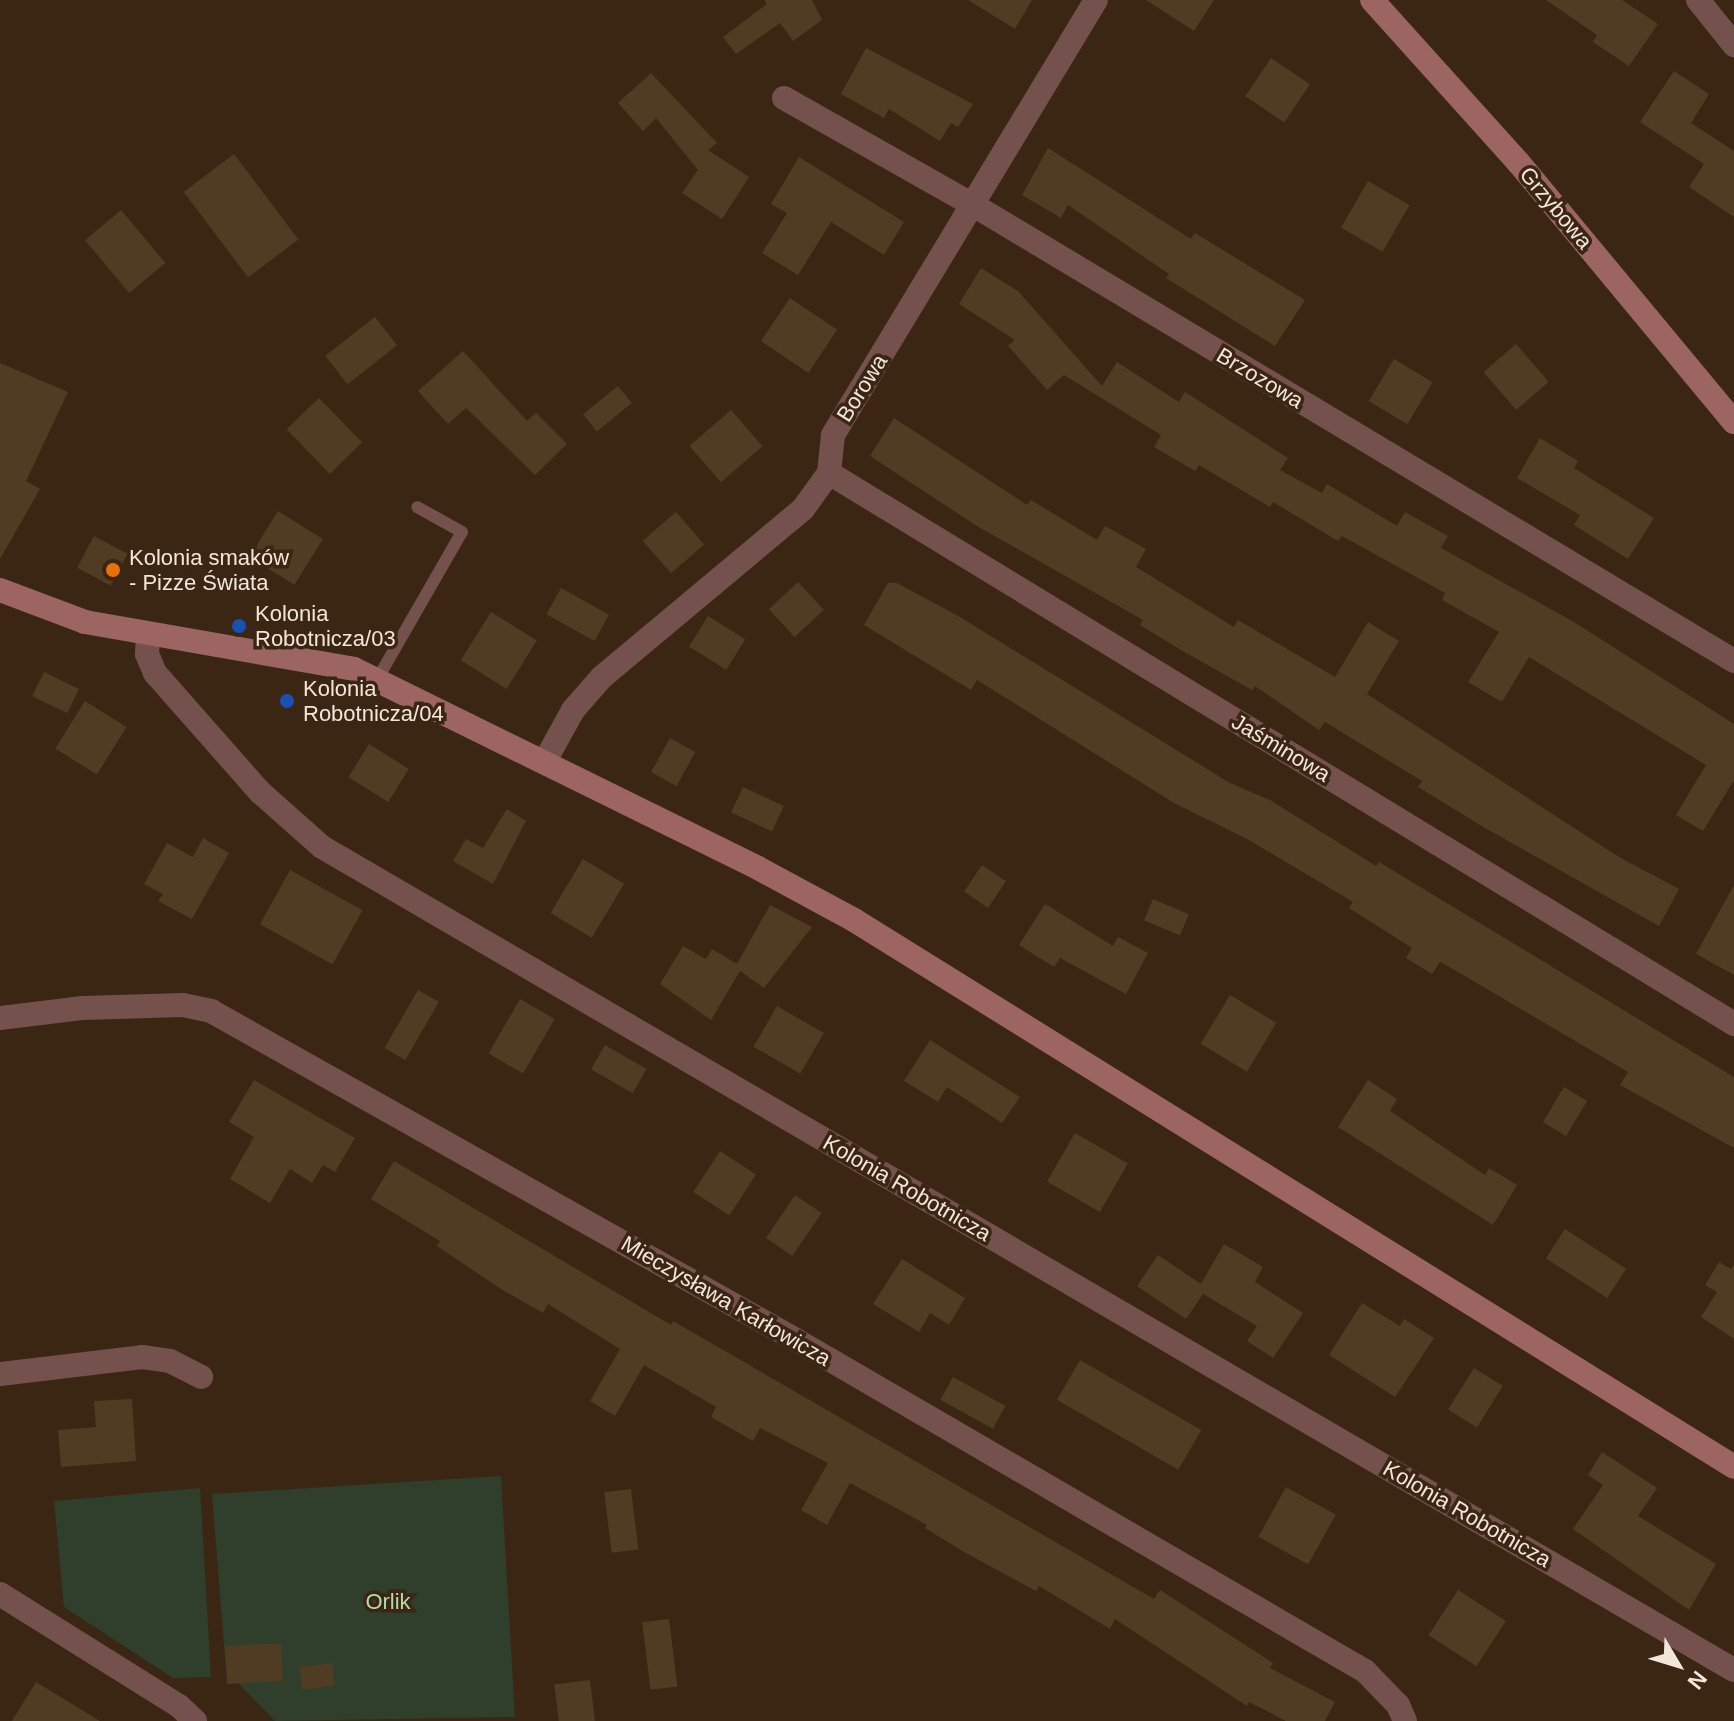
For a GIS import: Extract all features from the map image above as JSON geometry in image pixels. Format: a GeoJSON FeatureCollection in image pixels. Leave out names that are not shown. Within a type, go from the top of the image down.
{"type":"FeatureCollection","features":[{"type":"Feature","properties":{"kind":"street","name":"Borowa"},"geometry":{"type":"LineString","coordinates":[[545,761],[594,685],[803,509],[829,473],[833,435],[975,206],[1096,0]]}},
{"type":"Feature","properties":{"kind":"street","name":"Grzybowa"},"geometry":{"type":"LineString","coordinates":[[1372,0],[1518,162],[1734,422]]}},
{"type":"Feature","properties":{"kind":"street"},"geometry":{"type":"LineString","coordinates":[[1698,0],[1734,45]]}},
{"type":"Feature","properties":{"kind":"street","name":"Brzozowa"},"geometry":{"type":"LineString","coordinates":[[784,98],[975,206],[1734,661]]}},
{"type":"Feature","properties":{"kind":"street","name":"Jaśminowa"},"geometry":{"type":"LineString","coordinates":[[829,473],[1734,1024]]}},
{"type":"Feature","properties":{"kind":"street"},"geometry":{"type":"LineString","coordinates":[[0,590],[56,613],[148,635],[296,656],[378,678],[545,761],[854,920],[1734,1467]]}},
{"type":"Feature","properties":{"kind":"street","name":"Kolonia Robotnicza"},"geometry":{"type":"LineString","coordinates":[[148,635],[147,654],[155,673],[260,792],[322,847],[1734,1670]]}},
{"type":"Feature","properties":{"kind":"street","name":"Mieczysława Karłowicza"},"geometry":{"type":"LineString","coordinates":[[0,1018],[183,1005],[224,1017],[810,1348],[1365,1671],[1398,1705],[1405,1721]]}},
{"type":"Feature","properties":{"kind":"street"},"geometry":{"type":"LineString","coordinates":[[0,1374],[142,1357],[170,1361],[201,1377]]}},
{"type":"Feature","properties":{"kind":"street"},"geometry":{"type":"LineString","coordinates":[[0,1594],[179,1706],[195,1721]]}},
{"type":"Feature","properties":{"kind":"lane"},"geometry":{"type":"LineString","coordinates":[[378,678],[462,532],[417,507]]}},
{"type":"Feature","properties":{"kind":"green space","name":"Orlik"},"geometry":{"type":"Polygon","coordinates":[[[501,1476],[515,1717],[275,1721],[226,1671],[212,1494],[501,1476]]]}},
{"type":"Feature","properties":{"kind":"green space"},"geometry":{"type":"Polygon","coordinates":[[[200,1488],[211,1677],[173,1678],[64,1607],[54,1501],[200,1488]]]}},
{"type":"Feature","properties":{"kind":"building"},"geometry":{"type":"Polygon","coordinates":[[[764,0],[812,0],[822,20],[793,41],[780,23],[736,54],[723,37],[767,4],[764,0]]]}},
{"type":"Feature","properties":{"kind":"building"},"geometry":{"type":"Polygon","coordinates":[[[968,0],[1032,0],[1015,29],[968,0]]]}},
{"type":"Feature","properties":{"kind":"building"},"geometry":{"type":"Polygon","coordinates":[[[1146,0],[1214,0],[1194,31],[1146,0]]]}},
{"type":"Feature","properties":{"kind":"building"},"geometry":{"type":"Polygon","coordinates":[[[1546,0],[1622,0],[1658,24],[1629,66],[1593,42],[1597,35],[1546,0]]]}},
{"type":"Feature","properties":{"kind":"building"},"geometry":{"type":"Polygon","coordinates":[[[866,48],[973,104],[958,127],[951,123],[940,141],[889,109],[884,118],[841,94],[866,48]]]}},
{"type":"Feature","properties":{"kind":"building"},"geometry":{"type":"Polygon","coordinates":[[[1271,58],[1310,84],[1284,122],[1245,96],[1271,58]]]}},
{"type":"Feature","properties":{"kind":"building"},"geometry":{"type":"Polygon","coordinates":[[[1674,71],[1709,94],[1691,123],[1734,151],[1734,217],[1689,187],[1704,164],[1640,122],[1674,71]]]}},
{"type":"Feature","properties":{"kind":"building"},"geometry":{"type":"Polygon","coordinates":[[[651,73],[717,143],[708,150],[749,177],[722,219],[682,193],[698,170],[656,118],[643,131],[618,103],[651,73]]]}},
{"type":"Feature","properties":{"kind":"building"},"geometry":{"type":"Polygon","coordinates":[[[1048,148],[1191,239],[1195,233],[1305,300],[1275,346],[1166,278],[1169,274],[1068,205],[1061,218],[1022,195],[1048,148]]]}},
{"type":"Feature","properties":{"kind":"building"},"geometry":{"type":"Polygon","coordinates":[[[234,154],[298,239],[248,277],[184,192],[234,154]]]}},
{"type":"Feature","properties":{"kind":"building"},"geometry":{"type":"Polygon","coordinates":[[[799,157],[904,222],[884,255],[831,222],[798,275],[762,253],[787,213],[771,204],[799,157]]]}},
{"type":"Feature","properties":{"kind":"building"},"geometry":{"type":"Polygon","coordinates":[[[1368,181],[1410,205],[1383,252],[1341,228],[1368,181]]]}},
{"type":"Feature","properties":{"kind":"building"},"geometry":{"type":"Polygon","coordinates":[[[121,210],[165,263],[129,293],[85,240],[121,210]]]}},
{"type":"Feature","properties":{"kind":"building"},"geometry":{"type":"Polygon","coordinates":[[[981,268],[1018,291],[1102,386],[1117,362],[1179,402],[1185,392],[1288,458],[1280,470],[1322,493],[1327,484],[1397,526],[1405,512],[1448,536],[1441,548],[1574,622],[1734,724],[1734,780],[1703,831],[1676,815],[1706,765],[1529,657],[1502,702],[1468,682],[1499,632],[1442,600],[1445,593],[1342,536],[1338,541],[1273,502],[1270,507],[1199,465],[1195,471],[1154,447],[1161,435],[1064,375],[1047,390],[1008,346],[1015,340],[959,304],[981,268]]]}},
{"type":"Feature","properties":{"kind":"building"},"geometry":{"type":"Polygon","coordinates":[[[790,298],[837,330],[808,373],[761,341],[790,298]]]}},
{"type":"Feature","properties":{"kind":"building"},"geometry":{"type":"Polygon","coordinates":[[[375,317],[397,345],[348,384],[325,356],[375,317]]]}},
{"type":"Feature","properties":{"kind":"building"},"geometry":{"type":"Polygon","coordinates":[[[1516,344],[1549,382],[1516,410],[1484,372],[1516,344]]]}},
{"type":"Feature","properties":{"kind":"building"},"geometry":{"type":"Polygon","coordinates":[[[463,351],[527,421],[536,413],[567,444],[535,475],[466,408],[448,424],[418,391],[463,351]]]}},
{"type":"Feature","properties":{"kind":"building"},"geometry":{"type":"Polygon","coordinates":[[[1394,359],[1433,382],[1407,424],[1369,401],[1394,359]]]}},
{"type":"Feature","properties":{"kind":"building"},"geometry":{"type":"Polygon","coordinates":[[[0,363],[68,392],[26,481],[40,489],[0,559],[0,363]]]}},
{"type":"Feature","properties":{"kind":"building"},"geometry":{"type":"Polygon","coordinates":[[[618,386],[632,403],[597,431],[583,414],[618,386]]]}},
{"type":"Feature","properties":{"kind":"building"},"geometry":{"type":"Polygon","coordinates":[[[319,398],[362,443],[330,474],[287,429],[319,398]]]}},
{"type":"Feature","properties":{"kind":"building"},"geometry":{"type":"Polygon","coordinates":[[[731,410],[762,446],[721,482],[689,446],[731,410]]]}},
{"type":"Feature","properties":{"kind":"building"},"geometry":{"type":"Polygon","coordinates":[[[894,418],[1027,505],[1031,500],[1097,540],[1105,526],[1146,549],[1136,567],[1234,627],[1238,620],[1335,677],[1368,622],[1399,641],[1367,694],[1619,857],[1679,889],[1659,926],[1485,828],[1418,787],[1422,781],[1325,722],[1319,730],[1255,686],[1252,690],[1181,650],[1140,625],[1143,620],[977,526],[870,456],[894,418]]]}},
{"type":"Feature","properties":{"kind":"building"},"geometry":{"type":"Polygon","coordinates":[[[1540,438],[1578,461],[1574,468],[1654,518],[1628,559],[1574,525],[1580,515],[1517,478],[1540,438]]]}},
{"type":"Feature","properties":{"kind":"building"},"geometry":{"type":"Polygon","coordinates":[[[278,511],[323,539],[294,585],[249,557],[278,511]]]}},
{"type":"Feature","properties":{"kind":"building"},"geometry":{"type":"Polygon","coordinates":[[[676,512],[704,544],[671,573],[643,541],[676,512]]]}},
{"type":"Feature","properties":{"kind":"building"},"geometry":{"type":"Polygon","coordinates":[[[94,536],[128,554],[111,586],[77,568],[94,536]]]}},
{"type":"Feature","properties":{"kind":"building"},"geometry":{"type":"Polygon","coordinates":[[[798,582],[824,610],[795,637],[769,609],[798,582]]]}},
{"type":"Feature","properties":{"kind":"building"},"geometry":{"type":"Polygon","coordinates":[[[888,583],[897,583],[960,617],[1230,783],[1270,800],[1376,866],[1379,862],[1734,1077],[1734,1148],[1620,1085],[1628,1072],[1458,972],[1440,962],[1432,974],[1406,958],[1412,948],[1349,908],[1353,902],[1249,840],[1174,803],[977,680],[971,690],[864,625],[888,583]]]}},
{"type":"Feature","properties":{"kind":"building"},"geometry":{"type":"Polygon","coordinates":[[[561,588],[609,615],[595,641],[546,614],[561,588]]]}},
{"type":"Feature","properties":{"kind":"building"},"geometry":{"type":"Polygon","coordinates":[[[491,612],[537,641],[507,689],[461,660],[491,612]]]}},
{"type":"Feature","properties":{"kind":"building"},"geometry":{"type":"Polygon","coordinates":[[[708,616],[745,639],[726,670],[689,647],[708,616]]]}},
{"type":"Feature","properties":{"kind":"building"},"geometry":{"type":"Polygon","coordinates":[[[44,672],[79,689],[67,713],[32,696],[44,672]]]}},
{"type":"Feature","properties":{"kind":"building"},"geometry":{"type":"Polygon","coordinates":[[[85,701],[127,727],[97,774],[55,748],[85,701]]]}},
{"type":"Feature","properties":{"kind":"building"},"geometry":{"type":"Polygon","coordinates":[[[670,738],[695,752],[676,786],[651,772],[670,738]]]}},
{"type":"Feature","properties":{"kind":"building"},"geometry":{"type":"Polygon","coordinates":[[[369,744],[409,769],[388,802],[348,777],[369,744]]]}},
{"type":"Feature","properties":{"kind":"building"},"geometry":{"type":"Polygon","coordinates":[[[743,787],[784,806],[772,831],[731,812],[743,787]]]}},
{"type":"Feature","properties":{"kind":"building"},"geometry":{"type":"Polygon","coordinates":[[[507,809],[526,821],[493,884],[453,861],[466,839],[483,848],[507,809]]]}},
{"type":"Feature","properties":{"kind":"building"},"geometry":{"type":"Polygon","coordinates":[[[203,838],[229,853],[192,919],[158,901],[163,894],[144,884],[167,843],[193,857],[203,838]]]}},
{"type":"Feature","properties":{"kind":"building"},"geometry":{"type":"Polygon","coordinates":[[[583,859],[624,884],[592,938],[551,913],[583,859]]]}},
{"type":"Feature","properties":{"kind":"building"},"geometry":{"type":"Polygon","coordinates":[[[982,865],[1006,881],[988,908],[964,892],[982,865]]]}},
{"type":"Feature","properties":{"kind":"building"},"geometry":{"type":"Polygon","coordinates":[[[290,870],[363,910],[333,964],[260,924],[290,870]]]}},
{"type":"Feature","properties":{"kind":"building"},"geometry":{"type":"Polygon","coordinates":[[[1734,885],[1734,975],[1696,954],[1734,885]]]}},
{"type":"Feature","properties":{"kind":"building"},"geometry":{"type":"Polygon","coordinates":[[[1153,899],[1189,914],[1180,935],[1144,920],[1153,899]]]}},
{"type":"Feature","properties":{"kind":"building"},"geometry":{"type":"Polygon","coordinates":[[[1045,904],[1113,946],[1118,937],[1148,953],[1126,994],[1060,958],[1054,967],[1019,945],[1045,904]]]}},
{"type":"Feature","properties":{"kind":"building"},"geometry":{"type":"Polygon","coordinates":[[[770,905],[812,927],[764,988],[740,971],[711,1020],[660,984],[683,946],[706,959],[712,949],[737,964],[770,905]]]}},
{"type":"Feature","properties":{"kind":"building"},"geometry":{"type":"Polygon","coordinates":[[[418,990],[439,1002],[405,1060],[385,1048],[418,990]]]}},
{"type":"Feature","properties":{"kind":"building"},"geometry":{"type":"Polygon","coordinates":[[[1230,995],[1276,1023],[1247,1072],[1201,1044],[1230,995]]]}},
{"type":"Feature","properties":{"kind":"building"},"geometry":{"type":"Polygon","coordinates":[[[520,999],[555,1019],[523,1074],[488,1054],[520,999]]]}},
{"type":"Feature","properties":{"kind":"building"},"geometry":{"type":"Polygon","coordinates":[[[777,1006],[824,1033],[800,1074],[754,1047],[777,1006]]]}},
{"type":"Feature","properties":{"kind":"building"},"geometry":{"type":"Polygon","coordinates":[[[930,1040],[1020,1097],[1002,1123],[947,1087],[938,1102],[904,1081],[930,1040]]]}},
{"type":"Feature","properties":{"kind":"building"},"geometry":{"type":"Polygon","coordinates":[[[605,1045],[647,1069],[633,1093],[591,1069],[605,1045]]]}},
{"type":"Feature","properties":{"kind":"building"},"geometry":{"type":"Polygon","coordinates":[[[254,1080],[355,1138],[335,1172],[323,1165],[312,1183],[290,1169],[270,1203],[230,1179],[254,1137],[229,1122],[254,1080]]]}},
{"type":"Feature","properties":{"kind":"building"},"geometry":{"type":"Polygon","coordinates":[[[1368,1080],[1397,1099],[1390,1111],[1485,1175],[1489,1168],[1517,1185],[1493,1225],[1338,1127],[1368,1080]]]}},
{"type":"Feature","properties":{"kind":"building"},"geometry":{"type":"Polygon","coordinates":[[[1564,1087],[1587,1101],[1566,1136],[1543,1122],[1564,1087]]]}},
{"type":"Feature","properties":{"kind":"building"},"geometry":{"type":"Polygon","coordinates":[[[1075,1133],[1128,1164],[1100,1212],[1047,1181],[1075,1133]]]}},
{"type":"Feature","properties":{"kind":"building"},"geometry":{"type":"Polygon","coordinates":[[[720,1151],[756,1174],[729,1216],[693,1192],[720,1151]]]}},
{"type":"Feature","properties":{"kind":"building"},"geometry":{"type":"Polygon","coordinates":[[[394,1161],[671,1325],[673,1321],[1154,1599],[1160,1590],[1273,1663],[1270,1668],[1335,1702],[1325,1721],[1286,1721],[1249,1702],[1247,1706],[1115,1619],[1110,1629],[1039,1586],[1036,1591],[964,1552],[925,1528],[927,1525],[850,1483],[827,1525],[801,1510],[828,1463],[760,1428],[753,1441],[711,1417],[716,1407],[644,1365],[615,1416],[590,1401],[620,1349],[548,1304],[543,1313],[501,1289],[437,1246],[440,1241],[371,1199],[394,1161]]]}},
{"type":"Feature","properties":{"kind":"building"},"geometry":{"type":"Polygon","coordinates":[[[795,1195],[822,1213],[792,1256],[766,1238],[795,1195]]]}},
{"type":"Feature","properties":{"kind":"building"},"geometry":{"type":"Polygon","coordinates":[[[1565,1229],[1626,1269],[1607,1298],[1546,1258],[1565,1229]]]}},
{"type":"Feature","properties":{"kind":"building"},"geometry":{"type":"Polygon","coordinates":[[[1224,1244],[1263,1267],[1255,1282],[1303,1313],[1273,1358],[1247,1341],[1257,1326],[1203,1294],[1186,1319],[1137,1286],[1158,1255],[1201,1284],[1224,1244]]]}},
{"type":"Feature","properties":{"kind":"building"},"geometry":{"type":"Polygon","coordinates":[[[902,1259],[965,1298],[949,1325],[930,1313],[919,1332],[873,1304],[902,1259]]]}},
{"type":"Feature","properties":{"kind":"building"},"geometry":{"type":"Polygon","coordinates":[[[1719,1262],[1731,1269],[1734,1264],[1734,1339],[1701,1317],[1717,1292],[1705,1285],[1719,1262]]]}},
{"type":"Feature","properties":{"kind":"building"},"geometry":{"type":"Polygon","coordinates":[[[1362,1303],[1400,1326],[1404,1319],[1434,1338],[1395,1397],[1329,1355],[1362,1303]]]}},
{"type":"Feature","properties":{"kind":"building"},"geometry":{"type":"Polygon","coordinates":[[[1080,1360],[1201,1430],[1178,1470],[1057,1400],[1080,1360]]]}},
{"type":"Feature","properties":{"kind":"building"},"geometry":{"type":"Polygon","coordinates":[[[1474,1368],[1503,1386],[1477,1428],[1448,1410],[1474,1368]]]}},
{"type":"Feature","properties":{"kind":"building"},"geometry":{"type":"Polygon","coordinates":[[[953,1377],[1005,1406],[993,1429],[940,1400],[953,1377]]]}},
{"type":"Feature","properties":{"kind":"building"},"geometry":{"type":"Polygon","coordinates":[[[132,1399],[136,1461],[61,1467],[58,1430],[96,1427],[94,1401],[132,1399]]]}},
{"type":"Feature","properties":{"kind":"building"},"geometry":{"type":"Polygon","coordinates":[[[1602,1452],[1657,1488],[1638,1516],[1716,1564],[1689,1610],[1573,1529],[1603,1485],[1588,1475],[1602,1452]]]}},
{"type":"Feature","properties":{"kind":"building"},"geometry":{"type":"Polygon","coordinates":[[[1286,1487],[1336,1515],[1308,1564],[1258,1537],[1286,1487]]]}},
{"type":"Feature","properties":{"kind":"building"},"geometry":{"type":"Polygon","coordinates":[[[631,1489],[638,1550],[612,1553],[604,1492],[631,1489]]]}},
{"type":"Feature","properties":{"kind":"building"},"geometry":{"type":"Polygon","coordinates":[[[1458,1590],[1506,1621],[1476,1666],[1429,1635],[1458,1590]]]}},
{"type":"Feature","properties":{"kind":"building"},"geometry":{"type":"Polygon","coordinates":[[[669,1619],[677,1686],[650,1690],[642,1622],[669,1619]]]}},
{"type":"Feature","properties":{"kind":"building"},"geometry":{"type":"Polygon","coordinates":[[[281,1643],[283,1681],[227,1684],[225,1646],[281,1643]]]}},
{"type":"Feature","properties":{"kind":"building"},"geometry":{"type":"Polygon","coordinates":[[[332,1663],[335,1686],[302,1690],[299,1667],[332,1663]]]}},
{"type":"Feature","properties":{"kind":"building"},"geometry":{"type":"Polygon","coordinates":[[[590,1680],[595,1721],[559,1721],[554,1684],[590,1680]]]}},
{"type":"Feature","properties":{"kind":"building"},"geometry":{"type":"Polygon","coordinates":[[[36,1682],[100,1721],[12,1721],[36,1682]]]}},
{"type":"Feature","properties":{"kind":"place","name":"Kolonia smaków - Pizze Świata"},"geometry":{"type":"Point","coordinates":[113,570]}},
{"type":"Feature","properties":{"kind":"place","name":"Kolonia Robotnicza/03"},"geometry":{"type":"Point","coordinates":[239,626]}},
{"type":"Feature","properties":{"kind":"place","name":"Kolonia Robotnicza/04"},"geometry":{"type":"Point","coordinates":[287,701]}}]}
